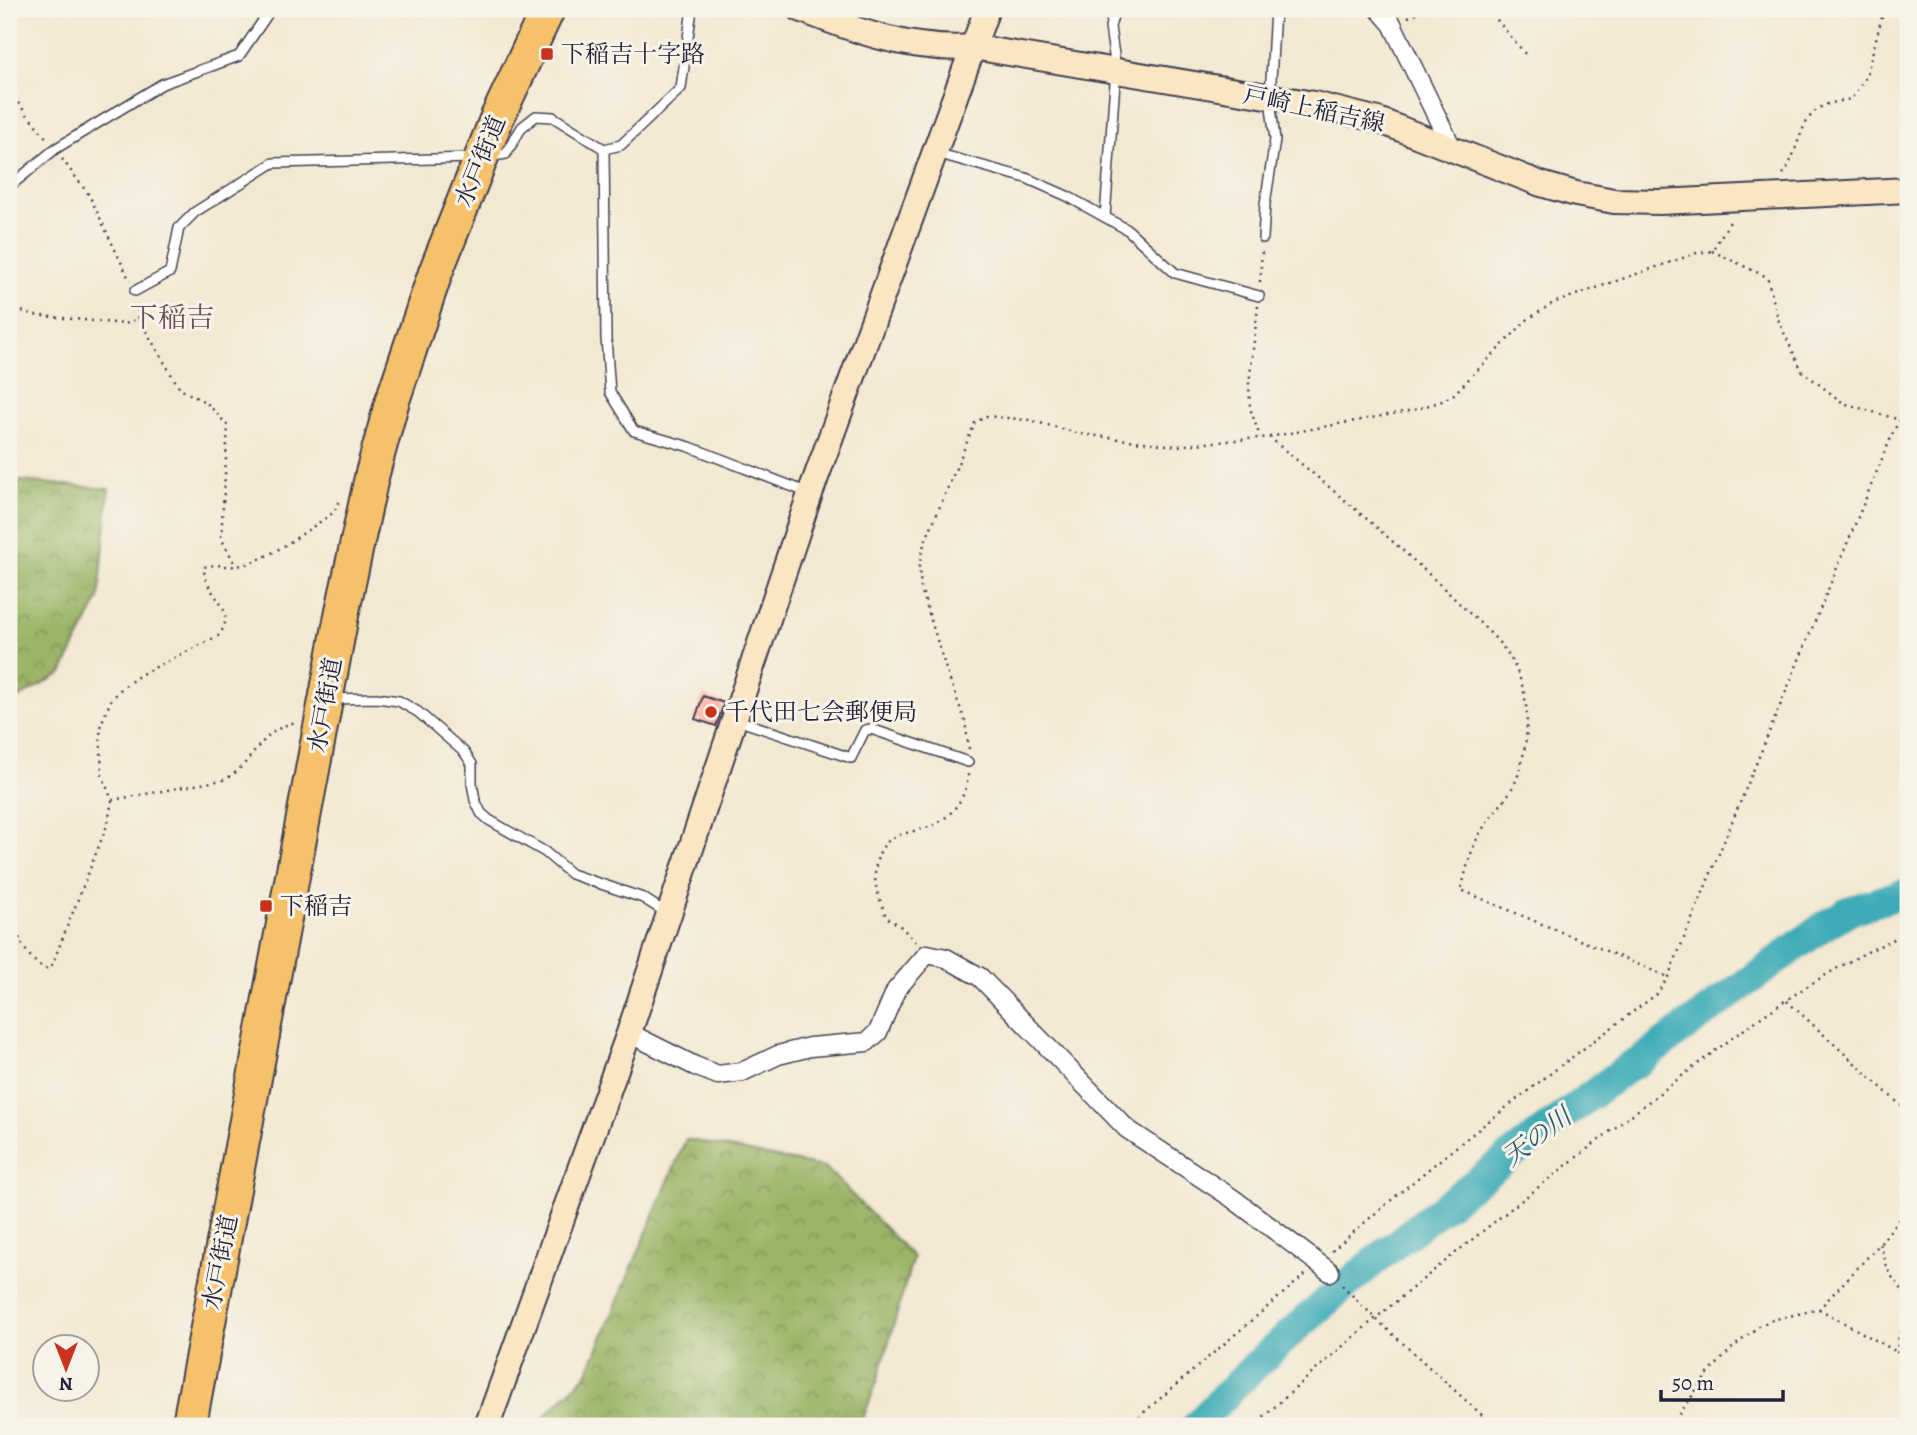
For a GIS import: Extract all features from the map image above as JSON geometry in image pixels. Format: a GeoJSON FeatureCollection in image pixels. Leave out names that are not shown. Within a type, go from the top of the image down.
{"type":"FeatureCollection","features":[{"type":"Feature","properties":{"kind":"highway","name":"水戸街道"},"geometry":{"type":"LineString","coordinates":[[189,1426],[342,613],[372,475],[392,402],[436,271],[481,158],[548,9]]}},
{"type":"Feature","properties":{"kind":"street","name":"戸崎上稲吉線"},"geometry":{"type":"LineString","coordinates":[[800,9],[852,17],[910,45],[944,49],[974,47],[1116,69],[1353,113],[1452,148],[1541,184],[1615,201],[1660,202],[1908,190]]}},
{"type":"Feature","properties":{"kind":"street"},"geometry":{"type":"LineString","coordinates":[[487,1426],[629,1032],[810,494],[987,9]]}},
{"type":"Feature","properties":{"kind":"street"},"geometry":{"type":"LineString","coordinates":[[1379,9],[1392,24],[1452,148]]}},
{"type":"Feature","properties":{"kind":"street"},"geometry":{"type":"LineString","coordinates":[[629,1032],[695,1066],[718,1074],[742,1072],[778,1055],[810,1047],[867,1042],[878,1032],[897,990],[927,954],[946,958],[981,977],[1126,1129],[1232,1198],[1324,1268]]}},
{"type":"Feature","properties":{"kind":"lane"},"geometry":{"type":"LineString","coordinates":[[9,187],[55,149],[162,84],[239,56],[271,9]]}},
{"type":"Feature","properties":{"kind":"lane"},"geometry":{"type":"LineString","coordinates":[[135,291],[170,272],[179,228],[195,212],[273,163],[481,158],[506,154],[522,127],[536,116],[553,117],[604,149],[621,145],[681,88],[692,9]]}},
{"type":"Feature","properties":{"kind":"lane"},"geometry":{"type":"LineString","coordinates":[[1104,217],[1116,69],[1110,27],[1115,9]]}},
{"type":"Feature","properties":{"kind":"lane"},"geometry":{"type":"LineString","coordinates":[[1263,238],[1265,204],[1275,141],[1270,98],[1275,9]]}},
{"type":"Feature","properties":{"kind":"lane"},"geometry":{"type":"LineString","coordinates":[[604,149],[606,338],[610,392],[634,431],[690,447],[810,494]]}},
{"type":"Feature","properties":{"kind":"lane"},"geometry":{"type":"LineString","coordinates":[[935,153],[1026,178],[1067,195],[1128,230],[1175,273],[1259,296]]}},
{"type":"Feature","properties":{"kind":"lane"},"geometry":{"type":"LineString","coordinates":[[324,713],[377,698],[399,701],[418,712],[464,752],[472,764],[475,800],[481,813],[489,820],[520,835],[571,874],[643,898],[669,915]]}},
{"type":"Feature","properties":{"kind":"lane"},"geometry":{"type":"LineString","coordinates":[[734,719],[851,758],[866,730],[871,729],[968,762]]}},
{"type":"Feature","properties":{"kind":"path"},"geometry":{"type":"LineString","coordinates":[[1392,24],[1427,9]]}},
{"type":"Feature","properties":{"kind":"path"},"geometry":{"type":"LineString","coordinates":[[1488,9],[1526,55]]}},
{"type":"Feature","properties":{"kind":"path"},"geometry":{"type":"LineString","coordinates":[[1766,196],[1791,165],[1807,122],[1816,110],[1851,99],[1866,77],[1884,9]]}},
{"type":"Feature","properties":{"kind":"path"},"geometry":{"type":"LineString","coordinates":[[9,92],[89,195],[135,291],[138,319],[180,389],[208,403],[228,426],[221,538],[236,566]]}},
{"type":"Feature","properties":{"kind":"path"},"geometry":{"type":"LineString","coordinates":[[1712,251],[1731,219],[1740,197]]}},
{"type":"Feature","properties":{"kind":"path"},"geometry":{"type":"LineString","coordinates":[[1260,437],[1250,408],[1249,384],[1263,238]]}},
{"type":"Feature","properties":{"kind":"path"},"geometry":{"type":"LineString","coordinates":[[927,954],[899,925],[886,917],[876,884],[876,863],[882,847],[891,838],[933,825],[960,802],[968,783],[968,731],[925,602],[919,567],[924,544],[975,423],[986,416],[1029,420],[1082,434],[1175,446],[1269,437],[1414,410],[1442,401],[1468,382],[1527,320],[1553,303],[1697,253],[1712,251],[1767,277],[1779,322],[1802,371],[1843,404],[1908,420]]}},
{"type":"Feature","properties":{"kind":"path"},"geometry":{"type":"LineString","coordinates":[[9,306],[32,315],[125,324],[138,319]]}},
{"type":"Feature","properties":{"kind":"path"},"geometry":{"type":"LineString","coordinates":[[1128,1426],[1324,1268],[1399,1192],[1519,1096],[1657,994],[1668,977],[1900,420]]}},
{"type":"Feature","properties":{"kind":"path"},"geometry":{"type":"LineString","coordinates":[[1269,437],[1389,537],[1496,640],[1516,667],[1528,715],[1519,772],[1512,790],[1478,837],[1461,890],[1668,977]]}},
{"type":"Feature","properties":{"kind":"path"},"geometry":{"type":"LineString","coordinates":[[9,911],[29,957],[45,969],[52,965],[108,823],[112,800],[102,775],[100,727],[111,700],[121,688],[218,636],[225,627],[227,613],[204,578],[204,567],[217,563],[236,566],[270,553],[333,513],[343,495]]}},
{"type":"Feature","properties":{"kind":"path"},"geometry":{"type":"LineString","coordinates":[[112,800],[223,780],[235,775],[264,739],[288,724],[324,713]]}},
{"type":"Feature","properties":{"kind":"path"},"geometry":{"type":"LineString","coordinates":[[1252,1426],[1375,1318],[1706,1059],[1787,1001],[1869,950],[1908,933]]}},
{"type":"Feature","properties":{"kind":"path"},"geometry":{"type":"LineString","coordinates":[[1787,1001],[1908,1112]]}},
{"type":"Feature","properties":{"kind":"path"},"geometry":{"type":"LineString","coordinates":[[1671,1426],[1707,1375],[1731,1349],[1759,1326],[1772,1320],[1819,1309],[1880,1244],[1908,1207]]}},
{"type":"Feature","properties":{"kind":"path"},"geometry":{"type":"LineString","coordinates":[[1880,1244],[1889,1273],[1908,1297]]}},
{"type":"Feature","properties":{"kind":"path"},"geometry":{"type":"LineString","coordinates":[[1324,1268],[1494,1426]]}},
{"type":"Feature","properties":{"kind":"path"},"geometry":{"type":"LineString","coordinates":[[1819,1309],[1908,1358]]}},
{"type":"Feature","properties":{"kind":"path"},"geometry":{"type":"LineString","coordinates":[[1897,1352],[1899,1335],[1908,1319]]}},
{"type":"Feature","properties":{"kind":"green space"},"geometry":{"type":"Polygon","coordinates":[[[9,480],[109,489],[99,598],[62,673],[9,703],[9,480]]]}},
{"type":"Feature","properties":{"kind":"green space"},"geometry":{"type":"Polygon","coordinates":[[[686,1139],[826,1168],[913,1257],[878,1379],[860,1426],[535,1426],[587,1374],[686,1139]]]}},
{"type":"Feature","properties":{"kind":"building"},"geometry":{"type":"Polygon","coordinates":[[[703,696],[724,703],[716,726],[695,719],[703,696]]]}},
{"type":"Feature","properties":{"kind":"waterway","name":"天の川"},"geometry":{"type":"LineString","coordinates":[[1196,1426],[1297,1327],[1351,1281],[1461,1193],[1631,1065],[1848,911],[1908,892]]}},
{"type":"Feature","properties":{"kind":"place","name":"下稲吉十字路"},"geometry":{"type":"Point","coordinates":[547,54]}},
{"type":"Feature","properties":{"kind":"place","name":"千代田七会郵便局"},"geometry":{"type":"Point","coordinates":[711,712]}},
{"type":"Feature","properties":{"kind":"place","name":"下稲吉"},"geometry":{"type":"Point","coordinates":[266,906]}},
{"type":"Feature","properties":{"kind":"district","name":"下稲吉"},"geometry":{"type":"Point","coordinates":[172,318]}}]}
